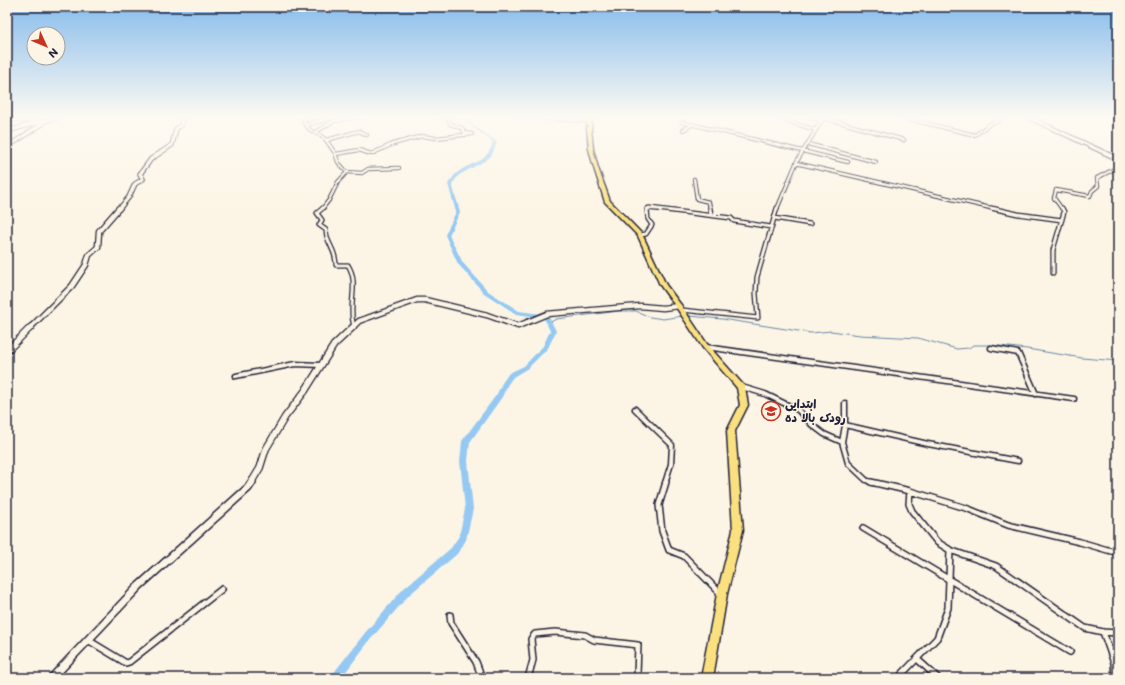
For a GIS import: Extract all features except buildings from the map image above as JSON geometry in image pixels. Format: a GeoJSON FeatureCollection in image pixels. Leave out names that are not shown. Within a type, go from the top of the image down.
{"type":"FeatureCollection","features":[{"type":"Feature","properties":{"kind":"highway"},"geometry":{"type":"LineString","coordinates":[[591,149],[608,202],[640,235],[663,285],[705,346],[741,387],[744,405],[731,431],[738,530],[722,594],[707,678]]}},
{"type":"Feature","properties":{"kind":"street"},"geometry":{"type":"LineString","coordinates":[[7,351],[72,286],[86,265],[89,255],[98,247],[99,231],[129,197],[135,184],[143,179],[140,174],[151,159],[166,149]]}},
{"type":"Feature","properties":{"kind":"street"},"geometry":{"type":"LineString","coordinates":[[333,149],[338,162],[347,172],[362,173],[368,169],[399,168]]}},
{"type":"Feature","properties":{"kind":"street"},"geometry":{"type":"LineString","coordinates":[[336,154],[359,150],[370,154],[382,149]]}},
{"type":"Feature","properties":{"kind":"street"},"geometry":{"type":"LineString","coordinates":[[795,149],[848,162]]}},
{"type":"Feature","properties":{"kind":"street"},"geometry":{"type":"LineString","coordinates":[[827,149],[876,162]]}},
{"type":"Feature","properties":{"kind":"street"},"geometry":{"type":"LineString","coordinates":[[1095,149],[1118,160]]}},
{"type":"Feature","properties":{"kind":"street"},"geometry":{"type":"LineString","coordinates":[[53,678],[139,586],[248,488],[260,468],[266,449],[285,417],[305,391],[334,345],[359,320],[417,300],[487,315],[518,326],[533,319],[545,316],[640,306],[680,308],[758,318],[757,277],[774,218],[796,163],[803,151]]}},
{"type":"Feature","properties":{"kind":"street"},"geometry":{"type":"LineString","coordinates":[[796,163],[1018,214],[1062,220]]}},
{"type":"Feature","properties":{"kind":"street"},"geometry":{"type":"LineString","coordinates":[[1053,273],[1053,250],[1064,212],[1060,204],[1054,198],[1056,190],[1090,196],[1092,191],[1098,186],[1097,178],[1118,167]]}},
{"type":"Feature","properties":{"kind":"street"},"geometry":{"type":"LineString","coordinates":[[347,172],[336,185],[334,193],[324,208],[318,213],[322,220],[319,225],[326,230],[326,239],[335,252],[336,265],[348,265],[350,267],[354,286],[352,308],[352,323],[354,326]]}},
{"type":"Feature","properties":{"kind":"street"},"geometry":{"type":"LineString","coordinates":[[694,179],[697,199],[709,202],[711,215]]}},
{"type":"Feature","properties":{"kind":"street"},"geometry":{"type":"LineString","coordinates":[[640,235],[646,234],[652,226],[648,219],[648,208],[731,218],[734,221],[771,227]]}},
{"type":"Feature","properties":{"kind":"street"},"geometry":{"type":"LineString","coordinates":[[774,218],[810,224]]}},
{"type":"Feature","properties":{"kind":"street"},"geometry":{"type":"LineString","coordinates":[[705,346],[1074,399]]}},
{"type":"Feature","properties":{"kind":"street"},"geometry":{"type":"LineString","coordinates":[[991,348],[1018,353],[1036,394]]}},
{"type":"Feature","properties":{"kind":"street"},"geometry":{"type":"LineString","coordinates":[[236,376],[295,364],[320,366]]}},
{"type":"Feature","properties":{"kind":"street"},"geometry":{"type":"LineString","coordinates":[[741,387],[765,394],[798,410],[812,425],[824,434],[842,442]]}},
{"type":"Feature","properties":{"kind":"street"},"geometry":{"type":"LineString","coordinates":[[845,402],[845,425],[842,442],[848,462],[866,480],[873,483],[910,491],[966,508],[1008,525],[1118,552]]}},
{"type":"Feature","properties":{"kind":"street"},"geometry":{"type":"LineString","coordinates":[[635,409],[672,445],[673,449],[671,464],[660,505],[662,531],[666,544],[670,550],[684,556],[692,563],[722,594]]}},
{"type":"Feature","properties":{"kind":"street"},"geometry":{"type":"LineString","coordinates":[[845,425],[928,444],[1018,461]]}},
{"type":"Feature","properties":{"kind":"street"},"geometry":{"type":"LineString","coordinates":[[910,491],[909,504],[912,511],[937,542],[950,550],[996,566],[1085,628],[1103,632],[1118,633]]}},
{"type":"Feature","properties":{"kind":"street"},"geometry":{"type":"LineString","coordinates":[[862,528],[1070,652]]}},
{"type":"Feature","properties":{"kind":"street"},"geometry":{"type":"LineString","coordinates":[[898,678],[936,638],[948,608],[950,550]]}},
{"type":"Feature","properties":{"kind":"street"},"geometry":{"type":"LineString","coordinates":[[88,640],[126,662],[129,662],[222,589]]}},
{"type":"Feature","properties":{"kind":"street"},"geometry":{"type":"LineString","coordinates":[[450,615],[451,623],[476,662],[482,678]]}},
{"type":"Feature","properties":{"kind":"street"},"geometry":{"type":"LineString","coordinates":[[528,678],[533,660],[532,636],[535,634],[555,632],[585,635],[594,640],[638,645],[637,675],[639,678]]}},
{"type":"Feature","properties":{"kind":"street"},"geometry":{"type":"LineString","coordinates":[[1103,632],[1114,663],[1115,678]]}},
{"type":"Feature","properties":{"kind":"street"},"geometry":{"type":"LineString","coordinates":[[917,658],[938,678]]}},
{"type":"Feature","properties":{"kind":"waterway"},"geometry":{"type":"LineString","coordinates":[[335,678],[367,637],[406,592],[454,551],[463,537],[469,509],[464,461],[466,441],[500,395],[505,383],[511,375],[526,367],[546,347],[553,331],[546,316],[518,313],[486,292],[461,264],[447,235],[458,212],[450,184],[458,174],[485,160],[493,149]]}},
{"type":"Feature","properties":{"kind":"waterway"},"geometry":{"type":"LineString","coordinates":[[549,323],[556,319],[619,311],[636,311],[650,317],[663,319],[683,316]]}},
{"type":"Feature","properties":{"kind":"waterway"},"geometry":{"type":"LineString","coordinates":[[689,316],[722,319],[811,333],[831,331],[860,335],[918,338],[957,349],[969,348],[973,345],[991,345],[1082,358],[1118,361]]}},
{"type":"Feature","properties":{"kind":"place","name":"ابتدایی رودک بالا ده"},"geometry":{"type":"Point","coordinates":[771,411]}}]}
